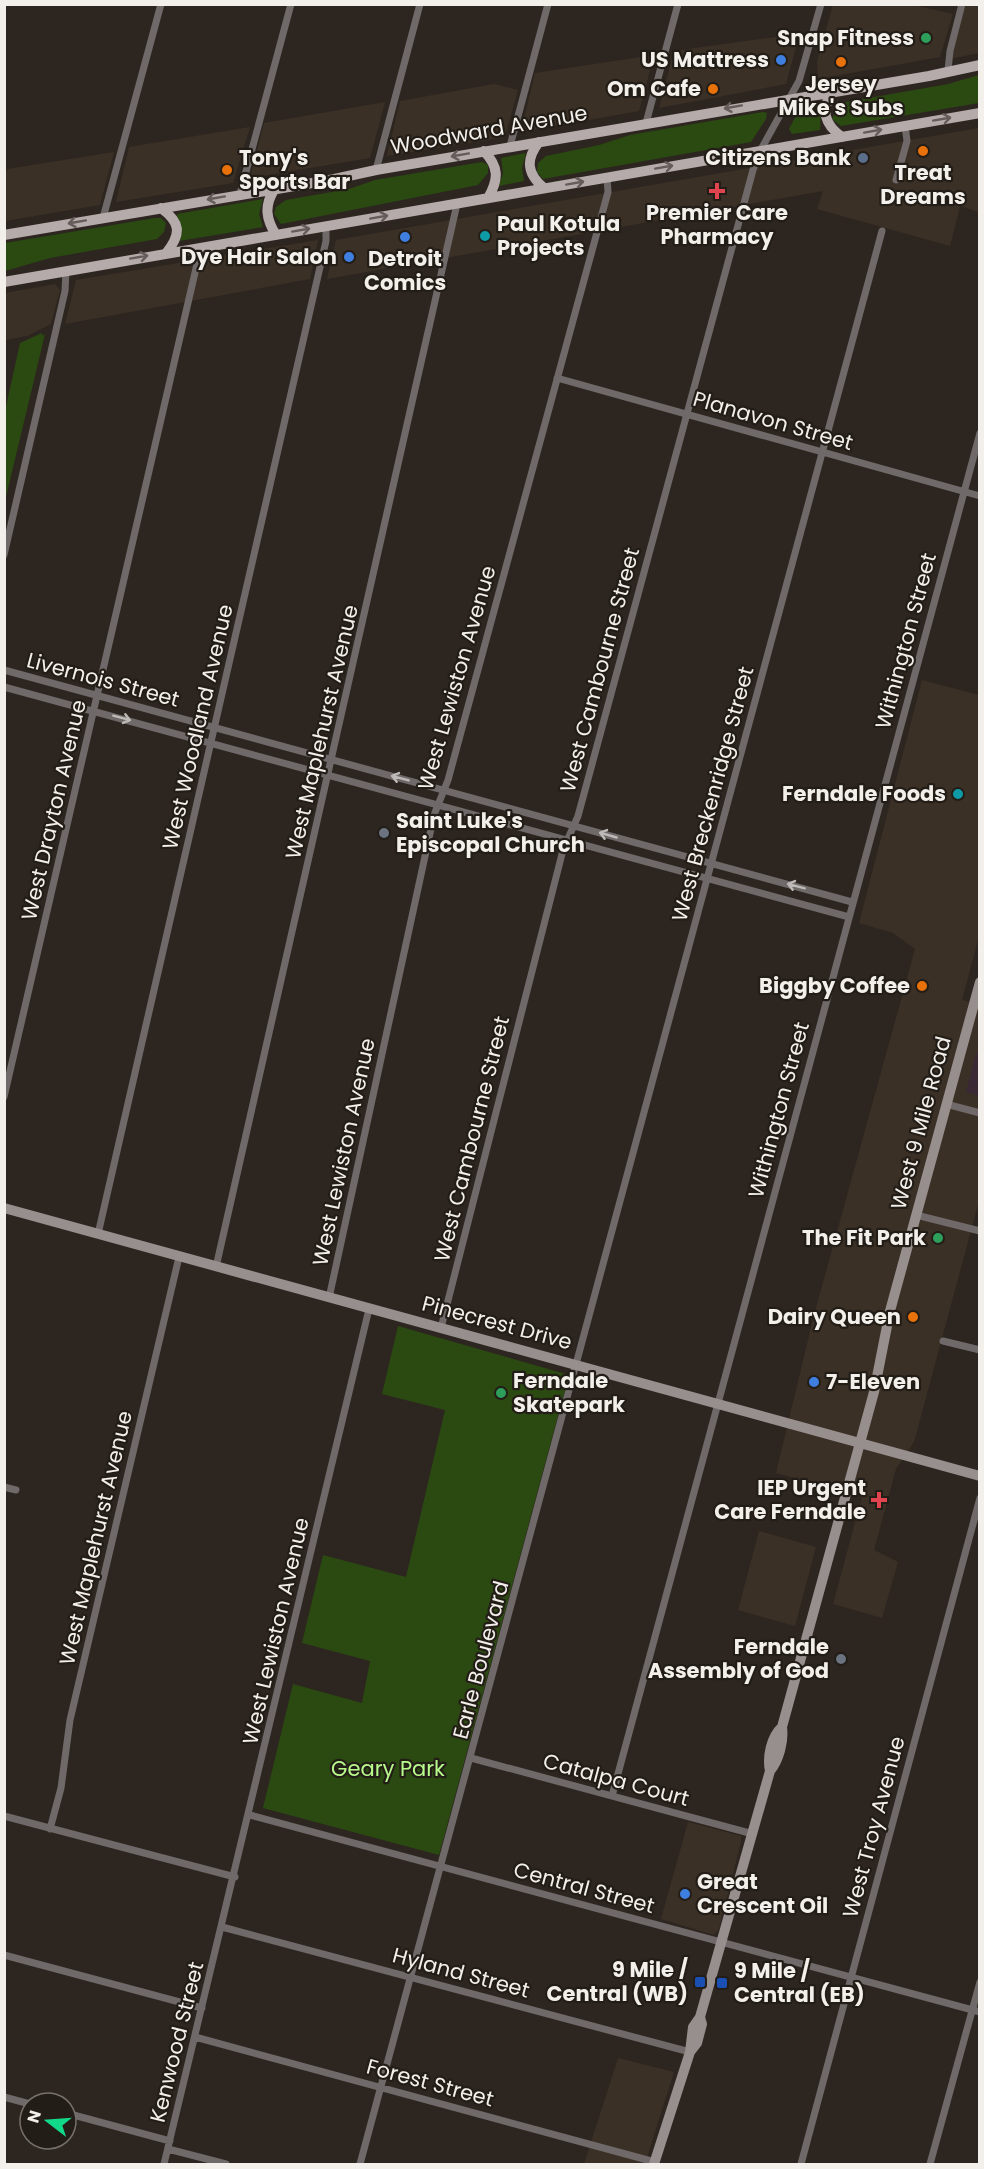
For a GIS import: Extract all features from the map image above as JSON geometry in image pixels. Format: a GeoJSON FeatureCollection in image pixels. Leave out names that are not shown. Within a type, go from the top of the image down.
{"type":"FeatureCollection","features":[{"type":"Feature","properties":{"kind":"main road","name":"Woodward Avenue"},"geometry":{"type":"LineString","coordinates":[[4,235],[274,190],[510,146],[832,93],[980,65]]}},
{"type":"Feature","properties":{"kind":"main road"},"geometry":{"type":"LineString","coordinates":[[832,93],[825,102],[825,116],[833,130],[842,137]]}},
{"type":"Feature","properties":{"kind":"main road"},"geometry":{"type":"LineString","coordinates":[[4,282],[980,113]]}},
{"type":"Feature","properties":{"kind":"main road"},"geometry":{"type":"LineString","coordinates":[[539,142],[532,150],[529,166],[533,179],[544,188]]}},
{"type":"Feature","properties":{"kind":"main road"},"geometry":{"type":"LineString","coordinates":[[484,151],[495,164],[497,173],[495,185],[488,198]]}},
{"type":"Feature","properties":{"kind":"main road"},"geometry":{"type":"LineString","coordinates":[[274,190],[269,198],[267,215],[276,235]]}},
{"type":"Feature","properties":{"kind":"main road"},"geometry":{"type":"LineString","coordinates":[[161,208],[173,217],[177,230],[177,237],[167,252]]}},
{"type":"Feature","properties":{"kind":"main road","name":"West 9 Mile Road"},"geometry":{"type":"LineString","coordinates":[[655,2163],[690,2052],[693,2027],[700,2017],[770,1771],[775,1765],[781,1744],[782,1727],[877,1378],[890,1311],[980,982]]}},
{"type":"Feature","properties":{"kind":"main road","name":"Pinecrest Drive"},"geometry":{"type":"LineString","coordinates":[[4,1208],[980,1476]]}},
{"type":"Feature","properties":{"kind":"street"},"geometry":{"type":"LineString","coordinates":[[103,218],[162,4]]}},
{"type":"Feature","properties":{"kind":"street"},"geometry":{"type":"LineString","coordinates":[[240,194],[291,4]]}},
{"type":"Feature","properties":{"kind":"street"},"geometry":{"type":"LineString","coordinates":[[376,170],[420,4]]}},
{"type":"Feature","properties":{"kind":"street"},"geometry":{"type":"LineString","coordinates":[[510,146],[548,4]]}},
{"type":"Feature","properties":{"kind":"street"},"geometry":{"type":"LineString","coordinates":[[646,123],[678,4]]}},
{"type":"Feature","properties":{"kind":"street","name":"West Cambourne Street"},"geometry":{"type":"LineString","coordinates":[[441,1328],[568,840],[760,151],[799,81],[820,4]]}},
{"type":"Feature","properties":{"kind":"street"},"geometry":{"type":"LineString","coordinates":[[948,70],[950,51],[962,4]]}},
{"type":"Feature","properties":{"kind":"street"},"geometry":{"type":"LineString","coordinates":[[896,180],[907,141],[905,125]]}},
{"type":"Feature","properties":{"kind":"street","name":"West Lewiston Avenue"},"geometry":{"type":"LineString","coordinates":[[329,1298],[438,804],[444,790],[608,192],[607,177]]}},
{"type":"Feature","properties":{"kind":"street","name":"West Maplehurst Avenue"},"geometry":{"type":"LineString","coordinates":[[216,1267],[457,204]]}},
{"type":"Feature","properties":{"kind":"street","name":"West Woodland Avenue"},"geometry":{"type":"LineString","coordinates":[[98,1234],[319,273],[326,241],[326,226]]}},
{"type":"Feature","properties":{"kind":"street","name":"West Breckenridge Street"},"geometry":{"type":"LineString","coordinates":[[577,1365],[882,231]]}},
{"type":"Feature","properties":{"kind":"street","name":"West Drayton Avenue"},"geometry":{"type":"LineString","coordinates":[[4,1097],[197,264],[197,249]]}},
{"type":"Feature","properties":{"kind":"street"},"geometry":{"type":"LineString","coordinates":[[4,555],[65,291],[66,271]]}},
{"type":"Feature","properties":{"kind":"street","name":"Planavon Street"},"geometry":{"type":"LineString","coordinates":[[557,378],[980,496]]}},
{"type":"Feature","properties":{"kind":"street","name":"Withington Street"},"geometry":{"type":"LineString","coordinates":[[612,1796],[980,433]]}},
{"type":"Feature","properties":{"kind":"street","name":"Livernois Street"},"geometry":{"type":"LineString","coordinates":[[4,670],[852,902]]}},
{"type":"Feature","properties":{"kind":"street","name":"Livernois Street"},"geometry":{"type":"LineString","coordinates":[[4,687],[849,917]]}},
{"type":"Feature","properties":{"kind":"street"},"geometry":{"type":"LineString","coordinates":[[946,1104],[980,1113]]}},
{"type":"Feature","properties":{"kind":"street"},"geometry":{"type":"LineString","coordinates":[[916,1215],[980,1232]]}},
{"type":"Feature","properties":{"kind":"street","name":"West Maplehurst Avenue"},"geometry":{"type":"LineString","coordinates":[[51,1828],[61,1788],[70,1720],[179,1257]]}},
{"type":"Feature","properties":{"kind":"street","name":"West Lewiston Avenue"},"geometry":{"type":"LineString","coordinates":[[222,1927],[369,1309]]}},
{"type":"Feature","properties":{"kind":"street"},"geometry":{"type":"LineString","coordinates":[[943,1341],[980,1350]]}},
{"type":"Feature","properties":{"kind":"street","name":"Earle Boulevard"},"geometry":{"type":"LineString","coordinates":[[360,2164],[577,1365]]}},
{"type":"Feature","properties":{"kind":"street"},"geometry":{"type":"LineString","coordinates":[[4,1487],[16,1490]]}},
{"type":"Feature","properties":{"kind":"street","name":"West Troy Avenue"},"geometry":{"type":"LineString","coordinates":[[801,2164],[980,1498]]}},
{"type":"Feature","properties":{"kind":"street","name":"Catalpa Court"},"geometry":{"type":"LineString","coordinates":[[471,1758],[753,1834]]}},
{"type":"Feature","properties":{"kind":"street","name":"Central Street"},"geometry":{"type":"LineString","coordinates":[[250,1815],[976,2011]]}},
{"type":"Feature","properties":{"kind":"street"},"geometry":{"type":"LineString","coordinates":[[4,1816],[235,1877]]}},
{"type":"Feature","properties":{"kind":"street","name":"Hyland Street"},"geometry":{"type":"LineString","coordinates":[[222,1927],[690,2052]]}},
{"type":"Feature","properties":{"kind":"street","name":"Kenwood Street"},"geometry":{"type":"LineString","coordinates":[[164,2164],[222,1927]]}},
{"type":"Feature","properties":{"kind":"street"},"geometry":{"type":"LineString","coordinates":[[4,1955],[202,2008]]}},
{"type":"Feature","properties":{"kind":"street"},"geometry":{"type":"LineString","coordinates":[[930,2164],[976,2011],[980,1982]]}},
{"type":"Feature","properties":{"kind":"street","name":"Forest Street"},"geometry":{"type":"LineString","coordinates":[[195,2037],[655,2163]]}},
{"type":"Feature","properties":{"kind":"street"},"geometry":{"type":"LineString","coordinates":[[78,2116],[170,2141]]}},
{"type":"Feature","properties":{"kind":"street"},"geometry":{"type":"LineString","coordinates":[[168,2149],[226,2164]]}},
{"type":"Feature","properties":{"kind":"shaded area"},"geometry":{"type":"Polygon","coordinates":[[[833,4],[913,5],[953,14],[940,57],[818,79],[817,62],[833,4]]]}},
{"type":"Feature","properties":{"kind":"shaded area"},"geometry":{"type":"Polygon","coordinates":[[[967,5],[979,5],[979,53],[950,59],[959,14],[967,5]]]}},
{"type":"Feature","properties":{"kind":"shaded area"},"geometry":{"type":"Polygon","coordinates":[[[783,36],[798,40],[786,84],[659,108],[674,51],[783,36]]]}},
{"type":"Feature","properties":{"kind":"shaded area"},"geometry":{"type":"Polygon","coordinates":[[[654,55],[639,111],[521,132],[535,73],[654,55]]]}},
{"type":"Feature","properties":{"kind":"shaded area"},"geometry":{"type":"Polygon","coordinates":[[[494,84],[518,90],[507,130],[501,138],[387,156],[400,101],[494,84]]]}},
{"type":"Feature","properties":{"kind":"shaded area"},"geometry":{"type":"Polygon","coordinates":[[[385,102],[370,158],[250,178],[264,123],[385,102]]]}},
{"type":"Feature","properties":{"kind":"shaded area"},"geometry":{"type":"Polygon","coordinates":[[[250,127],[233,183],[116,202],[129,147],[250,127]]]}},
{"type":"Feature","properties":{"kind":"shaded area"},"geometry":{"type":"Polygon","coordinates":[[[979,128],[979,212],[960,206],[950,246],[817,209],[823,191],[327,279],[336,240],[979,128]]]}},
{"type":"Feature","properties":{"kind":"shaded area"},"geometry":{"type":"Polygon","coordinates":[[[114,152],[100,205],[5,221],[7,169],[114,152]]]}},
{"type":"Feature","properties":{"kind":"shaded area"},"geometry":{"type":"Polygon","coordinates":[[[318,240],[310,279],[65,324],[76,280],[318,240]]]}},
{"type":"Feature","properties":{"kind":"shaded area"},"geometry":{"type":"Polygon","coordinates":[[[55,284],[60,290],[51,324],[27,336],[5,340],[5,293],[55,284]]]}},
{"type":"Feature","properties":{"kind":"shaded area"},"geometry":{"type":"Polygon","coordinates":[[[922,680],[979,695],[979,936],[962,1000],[979,1004],[979,1201],[914,1442],[896,1469],[874,1550],[898,1562],[882,1618],[833,1604],[862,1497],[776,1473],[814,1315],[915,949],[893,933],[859,923],[922,680]]]}},
{"type":"Feature","properties":{"kind":"shaded area"},"geometry":{"type":"Polygon","coordinates":[[[976,1053],[979,1054],[979,1096],[966,1092],[976,1053]]]}},
{"type":"Feature","properties":{"kind":"shaded area"},"geometry":{"type":"Polygon","coordinates":[[[759,1531],[816,1547],[795,1626],[738,1610],[759,1531]]]}},
{"type":"Feature","properties":{"kind":"shaded area"},"geometry":{"type":"Polygon","coordinates":[[[688,1822],[741,1836],[719,1929],[714,1935],[661,1919],[688,1822]]]}},
{"type":"Feature","properties":{"kind":"shaded area"},"geometry":{"type":"Polygon","coordinates":[[[618,2058],[674,2072],[645,2164],[584,2164],[618,2058]]]}},
{"type":"Feature","properties":{"kind":"green space"},"geometry":{"type":"Polygon","coordinates":[[[979,75],[979,103],[841,126],[832,119],[837,108],[846,102],[948,84],[979,75]]]}},
{"type":"Feature","properties":{"kind":"green space"},"geometry":{"type":"Polygon","coordinates":[[[817,102],[821,106],[820,130],[792,134],[789,129],[799,110],[804,108],[804,104],[817,102]]]}},
{"type":"Feature","properties":{"kind":"green space"},"geometry":{"type":"Polygon","coordinates":[[[767,113],[766,119],[751,142],[543,179],[537,172],[538,163],[546,156],[599,145],[630,135],[767,113]]]}},
{"type":"Feature","properties":{"kind":"green space"},"geometry":{"type":"Polygon","coordinates":[[[526,153],[522,168],[524,181],[499,186],[503,173],[501,158],[526,153]]]}},
{"type":"Feature","properties":{"kind":"green space"},"geometry":{"type":"Polygon","coordinates":[[[482,162],[488,165],[488,173],[478,185],[281,224],[274,214],[276,207],[286,200],[349,189],[375,180],[482,162]]]}},
{"type":"Feature","properties":{"kind":"green space"},"geometry":{"type":"Polygon","coordinates":[[[263,199],[259,214],[263,227],[179,241],[177,214],[263,199]]]}},
{"type":"Feature","properties":{"kind":"green space"},"geometry":{"type":"Polygon","coordinates":[[[161,218],[166,223],[164,232],[157,239],[50,258],[5,271],[5,243],[161,218]]]}},
{"type":"Feature","properties":{"kind":"green space"},"geometry":{"type":"Polygon","coordinates":[[[42,333],[42,336],[45,334],[5,501],[5,411],[20,343],[42,333]]]}},
{"type":"Feature","properties":{"kind":"green space","name":"Geary Park"},"geometry":{"type":"Polygon","coordinates":[[[398,1326],[569,1375],[439,1855],[263,1808],[293,1684],[362,1703],[370,1661],[302,1643],[323,1555],[406,1577],[445,1410],[382,1394],[398,1326]]]}},
{"type":"Feature","properties":{"kind":"place","name":"Snap Fitness"},"geometry":{"type":"Point","coordinates":[926,38]}},
{"type":"Feature","properties":{"kind":"place","name":"US Mattress"},"geometry":{"type":"Point","coordinates":[781,60]}},
{"type":"Feature","properties":{"kind":"place","name":"Jersey Mike's Subs"},"geometry":{"type":"Point","coordinates":[841,62]}},
{"type":"Feature","properties":{"kind":"place","name":"Om Cafe"},"geometry":{"type":"Point","coordinates":[713,89]}},
{"type":"Feature","properties":{"kind":"place","name":"Treat Dreams"},"geometry":{"type":"Point","coordinates":[923,151]}},
{"type":"Feature","properties":{"kind":"place","name":"Citizens Bank"},"geometry":{"type":"Point","coordinates":[863,158]}},
{"type":"Feature","properties":{"kind":"place","name":"Tony's Sports Bar"},"geometry":{"type":"Point","coordinates":[227,170]}},
{"type":"Feature","properties":{"kind":"place","name":"Premier Care Pharmacy"},"geometry":{"type":"Point","coordinates":[717,191]}},
{"type":"Feature","properties":{"kind":"place","name":"Paul Kotula Projects"},"geometry":{"type":"Point","coordinates":[485,236]}},
{"type":"Feature","properties":{"kind":"place","name":"Detroit Comics"},"geometry":{"type":"Point","coordinates":[405,237]}},
{"type":"Feature","properties":{"kind":"place","name":"Dye Hair Salon"},"geometry":{"type":"Point","coordinates":[349,257]}},
{"type":"Feature","properties":{"kind":"place","name":"Ferndale Foods"},"geometry":{"type":"Point","coordinates":[958,794]}},
{"type":"Feature","properties":{"kind":"place","name":"Saint Luke's Episcopal Church"},"geometry":{"type":"Point","coordinates":[384,833]}},
{"type":"Feature","properties":{"kind":"place","name":"Biggby Coffee"},"geometry":{"type":"Point","coordinates":[922,986]}},
{"type":"Feature","properties":{"kind":"place","name":"The Fit Park"},"geometry":{"type":"Point","coordinates":[938,1238]}},
{"type":"Feature","properties":{"kind":"place","name":"Dairy Queen"},"geometry":{"type":"Point","coordinates":[913,1317]}},
{"type":"Feature","properties":{"kind":"place","name":"7-Eleven"},"geometry":{"type":"Point","coordinates":[814,1382]}},
{"type":"Feature","properties":{"kind":"place","name":"Ferndale Skatepark"},"geometry":{"type":"Point","coordinates":[501,1393]}},
{"type":"Feature","properties":{"kind":"place","name":"IEP Urgent Care Ferndale"},"geometry":{"type":"Point","coordinates":[879,1500]}},
{"type":"Feature","properties":{"kind":"place","name":"Ferndale Assembly of God"},"geometry":{"type":"Point","coordinates":[841,1659]}},
{"type":"Feature","properties":{"kind":"place","name":"Great Crescent Oil"},"geometry":{"type":"Point","coordinates":[685,1894]}},
{"type":"Feature","properties":{"kind":"place","name":"9 Mile / Central (WB)"},"geometry":{"type":"Point","coordinates":[700,1982]}},
{"type":"Feature","properties":{"kind":"place","name":"9 Mile / Central (EB)"},"geometry":{"type":"Point","coordinates":[722,1983]}}]}
